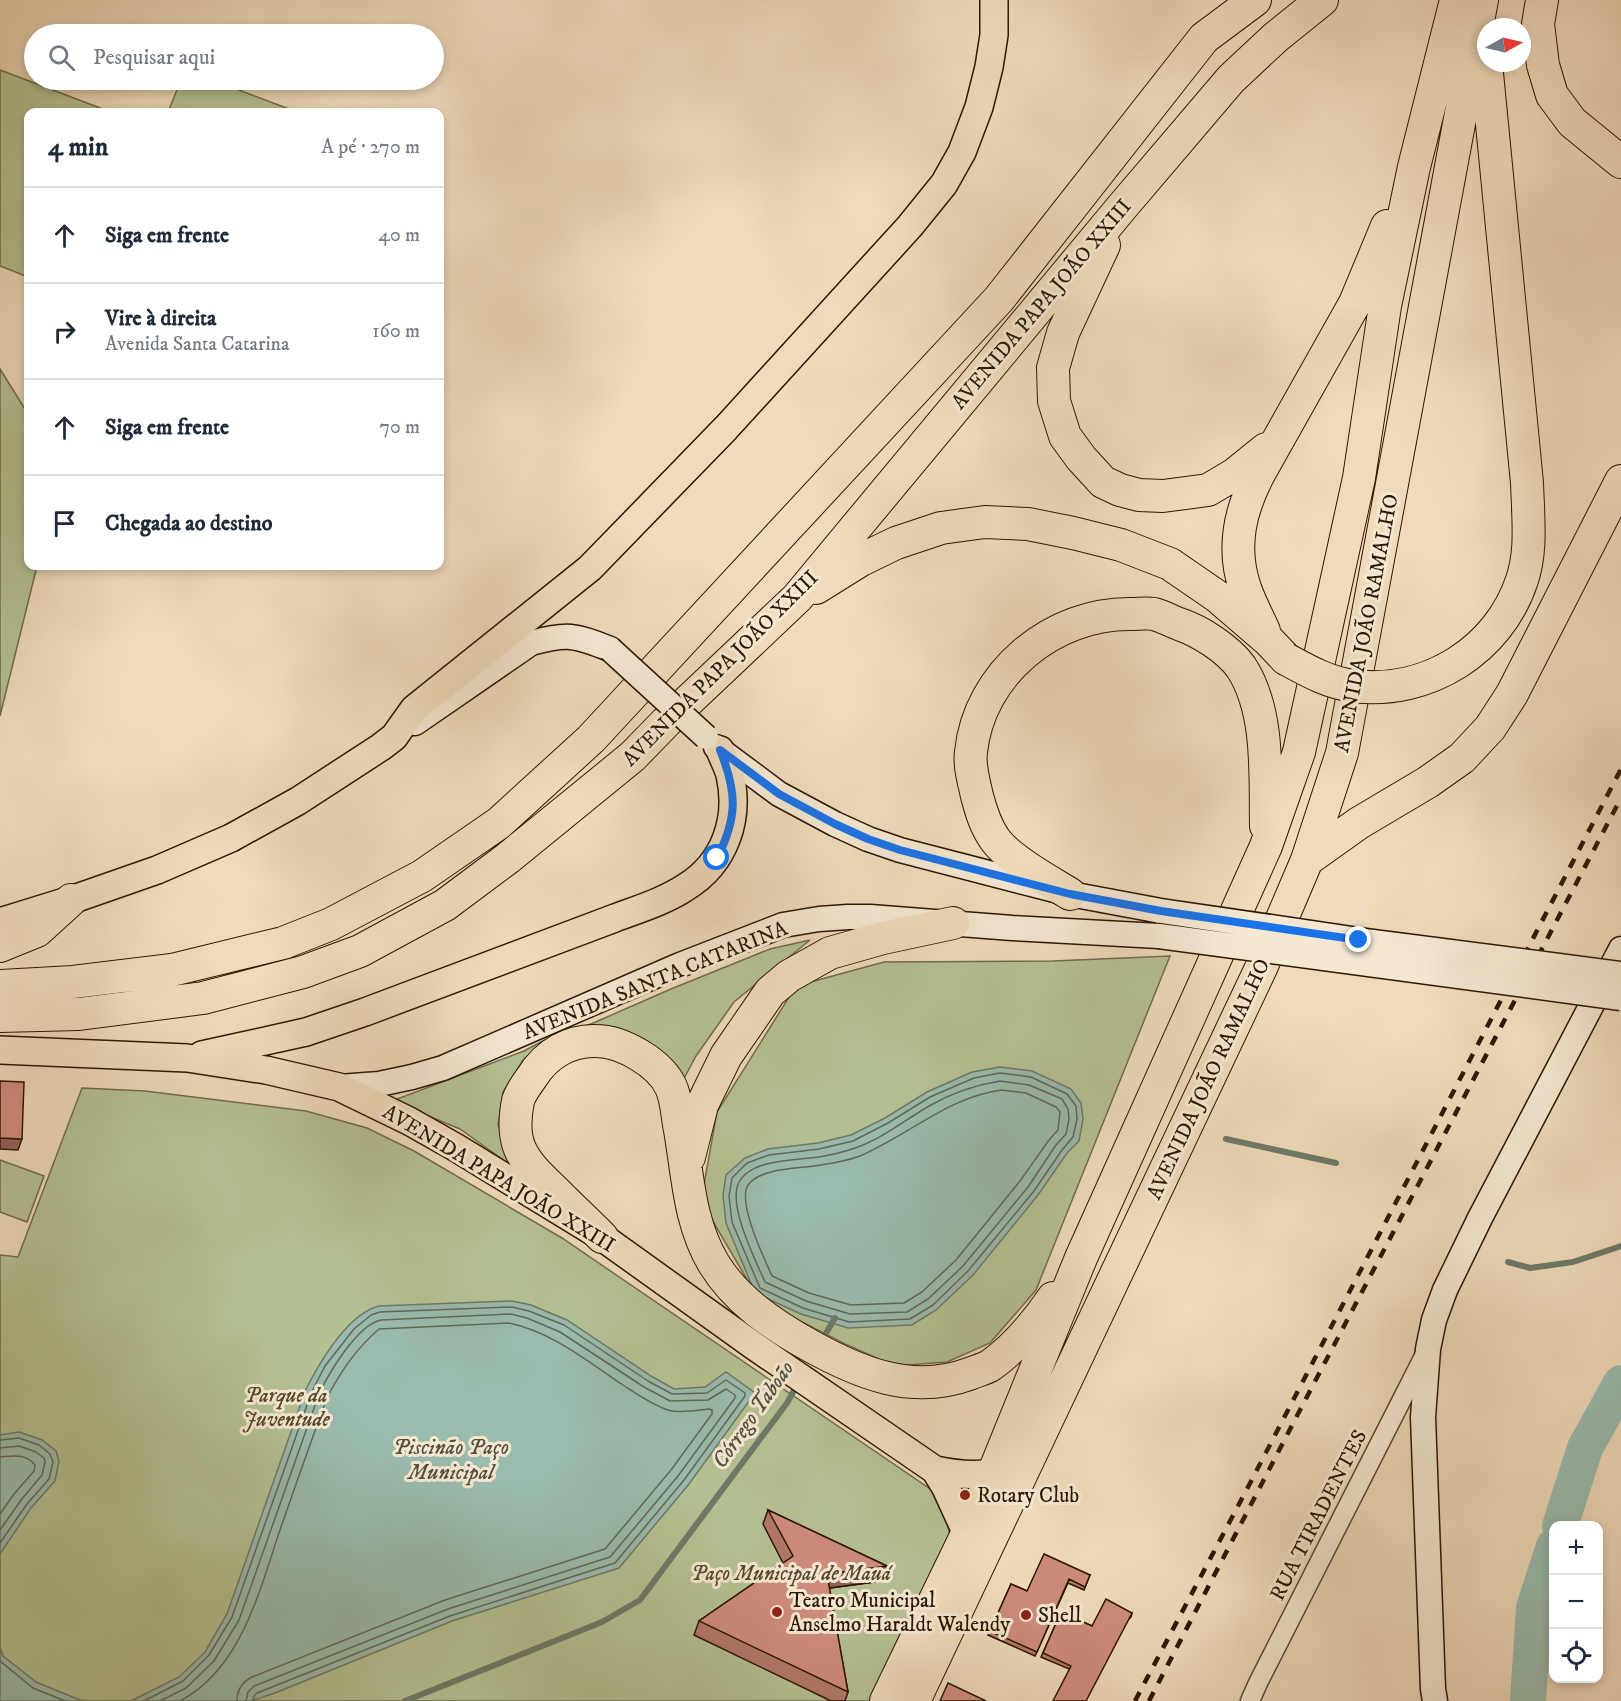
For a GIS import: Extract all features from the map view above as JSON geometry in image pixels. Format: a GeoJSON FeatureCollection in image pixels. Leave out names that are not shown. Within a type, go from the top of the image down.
{"type":"FeatureCollection","features":[{"type":"Feature","properties":{"kind":"highway","name":"AVENIDA PAPA JOÃO XXIII"},"geometry":{"type":"LineString","coordinates":[[0,986],[74,982],[172,970],[284,943],[331,924],[422,876],[499,822],[591,739],[991,307],[1204,38],[1255,0]]}},
{"type":"Feature","properties":{"kind":"highway","name":"AVENIDA PAPA JOÃO XXIII"},"geometry":{"type":"LineString","coordinates":[[0,1016],[79,1014],[203,998],[303,972],[360,951],[445,905],[508,858],[633,756],[797,598],[1231,79],[1276,37],[1322,0]]}},
{"type":"Feature","properties":{"kind":"highway"},"geometry":{"type":"LineString","coordinates":[[1542,0],[1538,24],[1543,65],[1552,95],[1572,122],[1611,151]]}},
{"type":"Feature","properties":{"kind":"highway"},"geometry":{"type":"LineString","coordinates":[[1473,3],[1477,21]]}},
{"type":"Feature","properties":{"kind":"highway","name":"AVENIDA JOÃO RAMALHO"},"geometry":{"type":"LineString","coordinates":[[886,1701],[967,1534],[1081,1258],[1266,846],[1299,752],[1359,477],[1385,306],[1414,167],[1473,3]]}},
{"type":"Feature","properties":{"kind":"highway","name":"AVENIDA JOÃO RAMALHO"},"geometry":{"type":"LineString","coordinates":[[914,1701],[1261,968],[1307,860],[1342,753],[1473,3]]}},
{"type":"Feature","properties":{"kind":"highway"},"geometry":{"type":"LineString","coordinates":[[797,598],[861,560],[897,543],[941,528],[985,522],[1028,524],[1122,545],[1170,564],[1218,597],[1277,649],[1318,676],[1353,686],[1389,687],[1425,680],[1457,664],[1486,641],[1508,612],[1523,579],[1529,544],[1527,483],[1487,72]]}},
{"type":"Feature","properties":{"kind":"highway"},"geometry":{"type":"LineString","coordinates":[[1277,649],[1245,588],[1238,540],[1241,516],[1248,493],[1355,303],[1392,212],[1414,167]]}},
{"type":"Feature","properties":{"kind":"highway"},"geometry":{"type":"LineString","coordinates":[[1122,207],[1063,333],[1053,368],[1054,401],[1065,436],[1103,482],[1139,495],[1163,496],[1208,490],[1235,474],[1278,438]]}},
{"type":"Feature","properties":{"kind":"highway"},"geometry":{"type":"LineString","coordinates":[[1307,860],[1359,823],[1428,782],[1462,758],[1490,728],[1512,694],[1621,481]]}},
{"type":"Feature","properties":{"kind":"highway"},"geometry":{"type":"LineString","coordinates":[[1070,894],[1006,852],[994,838],[982,814],[970,753],[983,707],[993,688],[1028,650],[1055,632],[1086,619],[1117,614],[1154,614],[1194,629],[1218,644],[1241,667],[1258,703],[1264,738],[1266,846]]}},
{"type":"Feature","properties":{"kind":"highway"},"geometry":{"type":"LineString","coordinates":[[0,946],[37,931],[71,900]]}},
{"type":"Feature","properties":{"kind":"highway"},"geometry":{"type":"LineString","coordinates":[[686,1166],[702,1105],[726,1056],[770,992],[789,976],[830,953],[883,938],[953,923]]}},
{"type":"Feature","properties":{"kind":"highway"},"geometry":{"type":"LineString","coordinates":[[602,1237],[534,1171],[520,1149],[515,1126],[518,1099],[536,1070],[560,1049],[583,1041],[605,1041],[622,1045],[640,1055],[666,1078],[674,1098],[686,1166],[687,1186],[701,1237],[714,1263],[768,1338],[881,1377],[916,1383],[952,1380],[989,1366],[1019,1342],[1042,1315],[1081,1258]]}},
{"type":"Feature","properties":{"kind":"main road"},"geometry":{"type":"LineString","coordinates":[[394,737],[414,709],[590,568],[726,428],[910,226],[944,184],[962,152],[979,107],[994,36],[994,0]]}},
{"type":"Feature","properties":{"kind":"main road"},"geometry":{"type":"LineString","coordinates":[[0,922],[157,870],[231,838],[298,801],[531,643],[553,637],[574,636],[610,649],[713,743],[779,794],[835,824],[900,850],[1070,894],[1161,911],[1359,940],[1621,974]]}},
{"type":"Feature","properties":{"kind":"main road"},"geometry":{"type":"LineString","coordinates":[[187,1058],[316,1029],[654,904],[687,887],[707,871],[717,858],[733,815],[730,774],[713,743]]}},
{"type":"Feature","properties":{"kind":"main road","name":"AVENIDA SANTA CATARINA"},"geometry":{"type":"LineString","coordinates":[[339,1087],[379,1084],[444,1068],[680,965],[783,925],[819,919],[848,917],[1159,936],[1621,998]]}},
{"type":"Feature","properties":{"kind":"main road"},"geometry":{"type":"LineString","coordinates":[[1435,1701],[1423,1417],[1428,1349],[1434,1320],[1445,1290],[1621,950]]}},
{"type":"Feature","properties":{"kind":"main road","name":"AVENIDA PAPA JOÃO XXIII"},"geometry":{"type":"LineString","coordinates":[[0,1050],[187,1058],[266,1070],[339,1087],[446,1142],[768,1338],[838,1403],[935,1470],[951,1474],[980,1476],[1026,1464]]}},
{"type":"Feature","properties":{"kind":"main road","name":"AVENIDA PAPA JOÃO XXIII"},"geometry":{"type":"LineString","coordinates":[[935,1470],[945,1485],[967,1534]]}},
{"type":"Feature","properties":{"kind":"street","name":"RUA TIRADENTES"},"geometry":{"type":"LineString","coordinates":[[1250,1701],[1428,1349]]}},
{"type":"Feature","properties":{"kind":"green space"},"geometry":{"type":"Polygon","coordinates":[[[0,70],[24,79],[24,90],[53,90],[100,108],[24,108],[24,275],[0,266],[0,70]]]}},
{"type":"Feature","properties":{"kind":"green space"},"geometry":{"type":"Polygon","coordinates":[[[177,90],[239,90],[286,108],[170,108],[177,90]]]}},
{"type":"Feature","properties":{"kind":"green space"},"geometry":{"type":"Polygon","coordinates":[[[0,369],[24,408],[24,570],[36,570],[0,716],[0,369]]]}},
{"type":"Feature","properties":{"kind":"green space"},"geometry":{"type":"Polygon","coordinates":[[[810,940],[734,1002],[696,1056],[680,1086],[652,1050],[537,1048],[523,1060],[503,1092],[498,1125],[515,1172],[499,1157],[460,1129],[392,1101],[524,1051],[556,1034],[591,1024],[770,949],[810,940]]]}},
{"type":"Feature","properties":{"kind":"green space"},"geometry":{"type":"Polygon","coordinates":[[[1170,956],[1036,1290],[990,1343],[947,1362],[895,1366],[845,1344],[759,1300],[701,1201],[717,1112],[796,986],[884,962],[1053,961],[1170,956]]]}},
{"type":"Feature","properties":{"kind":"green space","name":"Parque da Juventude"},"geometry":{"type":"Polygon","coordinates":[[[82,1088],[145,1091],[306,1111],[367,1128],[414,1151],[562,1238],[942,1497],[950,1536],[870,1701],[0,1701],[0,1255],[18,1257],[82,1088]]]}},
{"type":"Feature","properties":{"kind":"green space"},"geometry":{"type":"Polygon","coordinates":[[[0,1160],[44,1176],[27,1222],[0,1212],[0,1160]]]}},
{"type":"Feature","properties":{"kind":"water"},"geometry":{"type":"Polygon","coordinates":[[[1000,1067],[1032,1071],[1071,1089],[1081,1103],[1083,1119],[1079,1141],[1067,1153],[1038,1195],[973,1275],[936,1310],[912,1325],[848,1328],[801,1314],[755,1293],[726,1223],[723,1195],[726,1175],[745,1158],[768,1149],[818,1143],[851,1135],[885,1118],[927,1092],[972,1072],[1000,1067]]]}},
{"type":"Feature","properties":{"kind":"water","name":"Piscinão Paço Municipal"},"geometry":{"type":"Polygon","coordinates":[[[512,1301],[531,1305],[567,1320],[674,1389],[705,1387],[726,1372],[755,1393],[689,1484],[619,1568],[452,1621],[251,1701],[131,1701],[179,1677],[205,1652],[227,1614],[306,1389],[327,1353],[346,1329],[356,1319],[379,1306],[512,1301]]]}},
{"type":"Feature","properties":{"kind":"water"},"geometry":{"type":"Polygon","coordinates":[[[19,1432],[42,1440],[56,1451],[59,1461],[55,1481],[31,1508],[0,1554],[0,1435],[19,1432]]]}},
{"type":"Feature","properties":{"kind":"water"},"geometry":{"type":"Polygon","coordinates":[[[0,1647],[3,1656],[36,1682],[87,1701],[0,1701],[0,1647]]]}},
{"type":"Feature","properties":{"kind":"building"},"geometry":{"type":"Polygon","coordinates":[[[0,1081],[24,1082],[22,1139],[0,1138],[0,1081]]]}},
{"type":"Feature","properties":{"kind":"building","name":"Teatro Municipal Anselmo Haraldt Walendy"},"geometry":{"type":"Polygon","coordinates":[[[768,1510],[887,1566],[827,1574],[848,1692],[699,1621],[793,1556],[768,1510]]]}},
{"type":"Feature","properties":{"kind":"building","name":"Shell"},"geometry":{"type":"Polygon","coordinates":[[[1044,1554],[1090,1575],[1085,1587],[1069,1579],[1037,1652],[990,1631],[1011,1584],[1027,1591],[1044,1554]]]}},
{"type":"Feature","properties":{"kind":"building"},"geometry":{"type":"Polygon","coordinates":[[[1106,1599],[1132,1613],[1086,1701],[1053,1701],[1071,1666],[1043,1653],[1061,1612],[1092,1626],[1106,1599]]]}},
{"type":"Feature","properties":{"kind":"building"},"geometry":{"type":"Polygon","coordinates":[[[948,1683],[986,1701],[940,1701],[948,1683]]]}},
{"type":"Feature","properties":{"kind":"waterway","name":"Córrego Taboão"},"geometry":{"type":"LineString","coordinates":[[1226,1139],[1336,1163]]}},
{"type":"Feature","properties":{"kind":"waterway"},"geometry":{"type":"LineString","coordinates":[[1508,1262],[1530,1268],[1573,1262],[1621,1246]]}},
{"type":"Feature","properties":{"kind":"waterway","name":"Córrego Taboão"},"geometry":{"type":"LineString","coordinates":[[822,1340],[835,1318]]}},
{"type":"Feature","properties":{"kind":"waterway","name":"Córrego Taboão"},"geometry":{"type":"LineString","coordinates":[[405,1701],[602,1622],[640,1600],[787,1403],[798,1383]]}},
{"type":"Feature","properties":{"kind":"waterway"},"geometry":{"type":"LineString","coordinates":[[1562,1521],[1585,1448],[1621,1383]]}},
{"type":"Feature","properties":{"kind":"waterway"},"geometry":{"type":"LineString","coordinates":[[1528,1701],[1534,1608],[1549,1562]]}},
{"type":"Feature","properties":{"kind":"railway"},"geometry":{"type":"LineString","coordinates":[[1135,1701],[1621,769]]}},
{"type":"Feature","properties":{"kind":"railway"},"geometry":{"type":"LineString","coordinates":[[1149,1701],[1621,798]]}},
{"type":"Feature","properties":{"kind":"place","name":"Rotary Club"},"geometry":{"type":"Point","coordinates":[965,1495]}},
{"type":"Feature","properties":{"kind":"place","name":"Teatro Municipal Anselmo Haraldt Walendy"},"geometry":{"type":"Point","coordinates":[777,1612]}},
{"type":"Feature","properties":{"kind":"place","name":"Shell"},"geometry":{"type":"Point","coordinates":[1026,1615]}},
{"type":"Feature","properties":{"kind":"route"},"geometry":{"type":"LineString","coordinates":[[717,858],[726,840],[733,815],[730,774],[720,750],[779,794],[835,824],[900,850],[1070,894],[1161,911],[1359,940]]}},
{"type":"Feature","properties":{"kind":"park label","name":"Paço Municipal de Mauá"},"geometry":{"type":"Point","coordinates":[791,1573]}}]}
